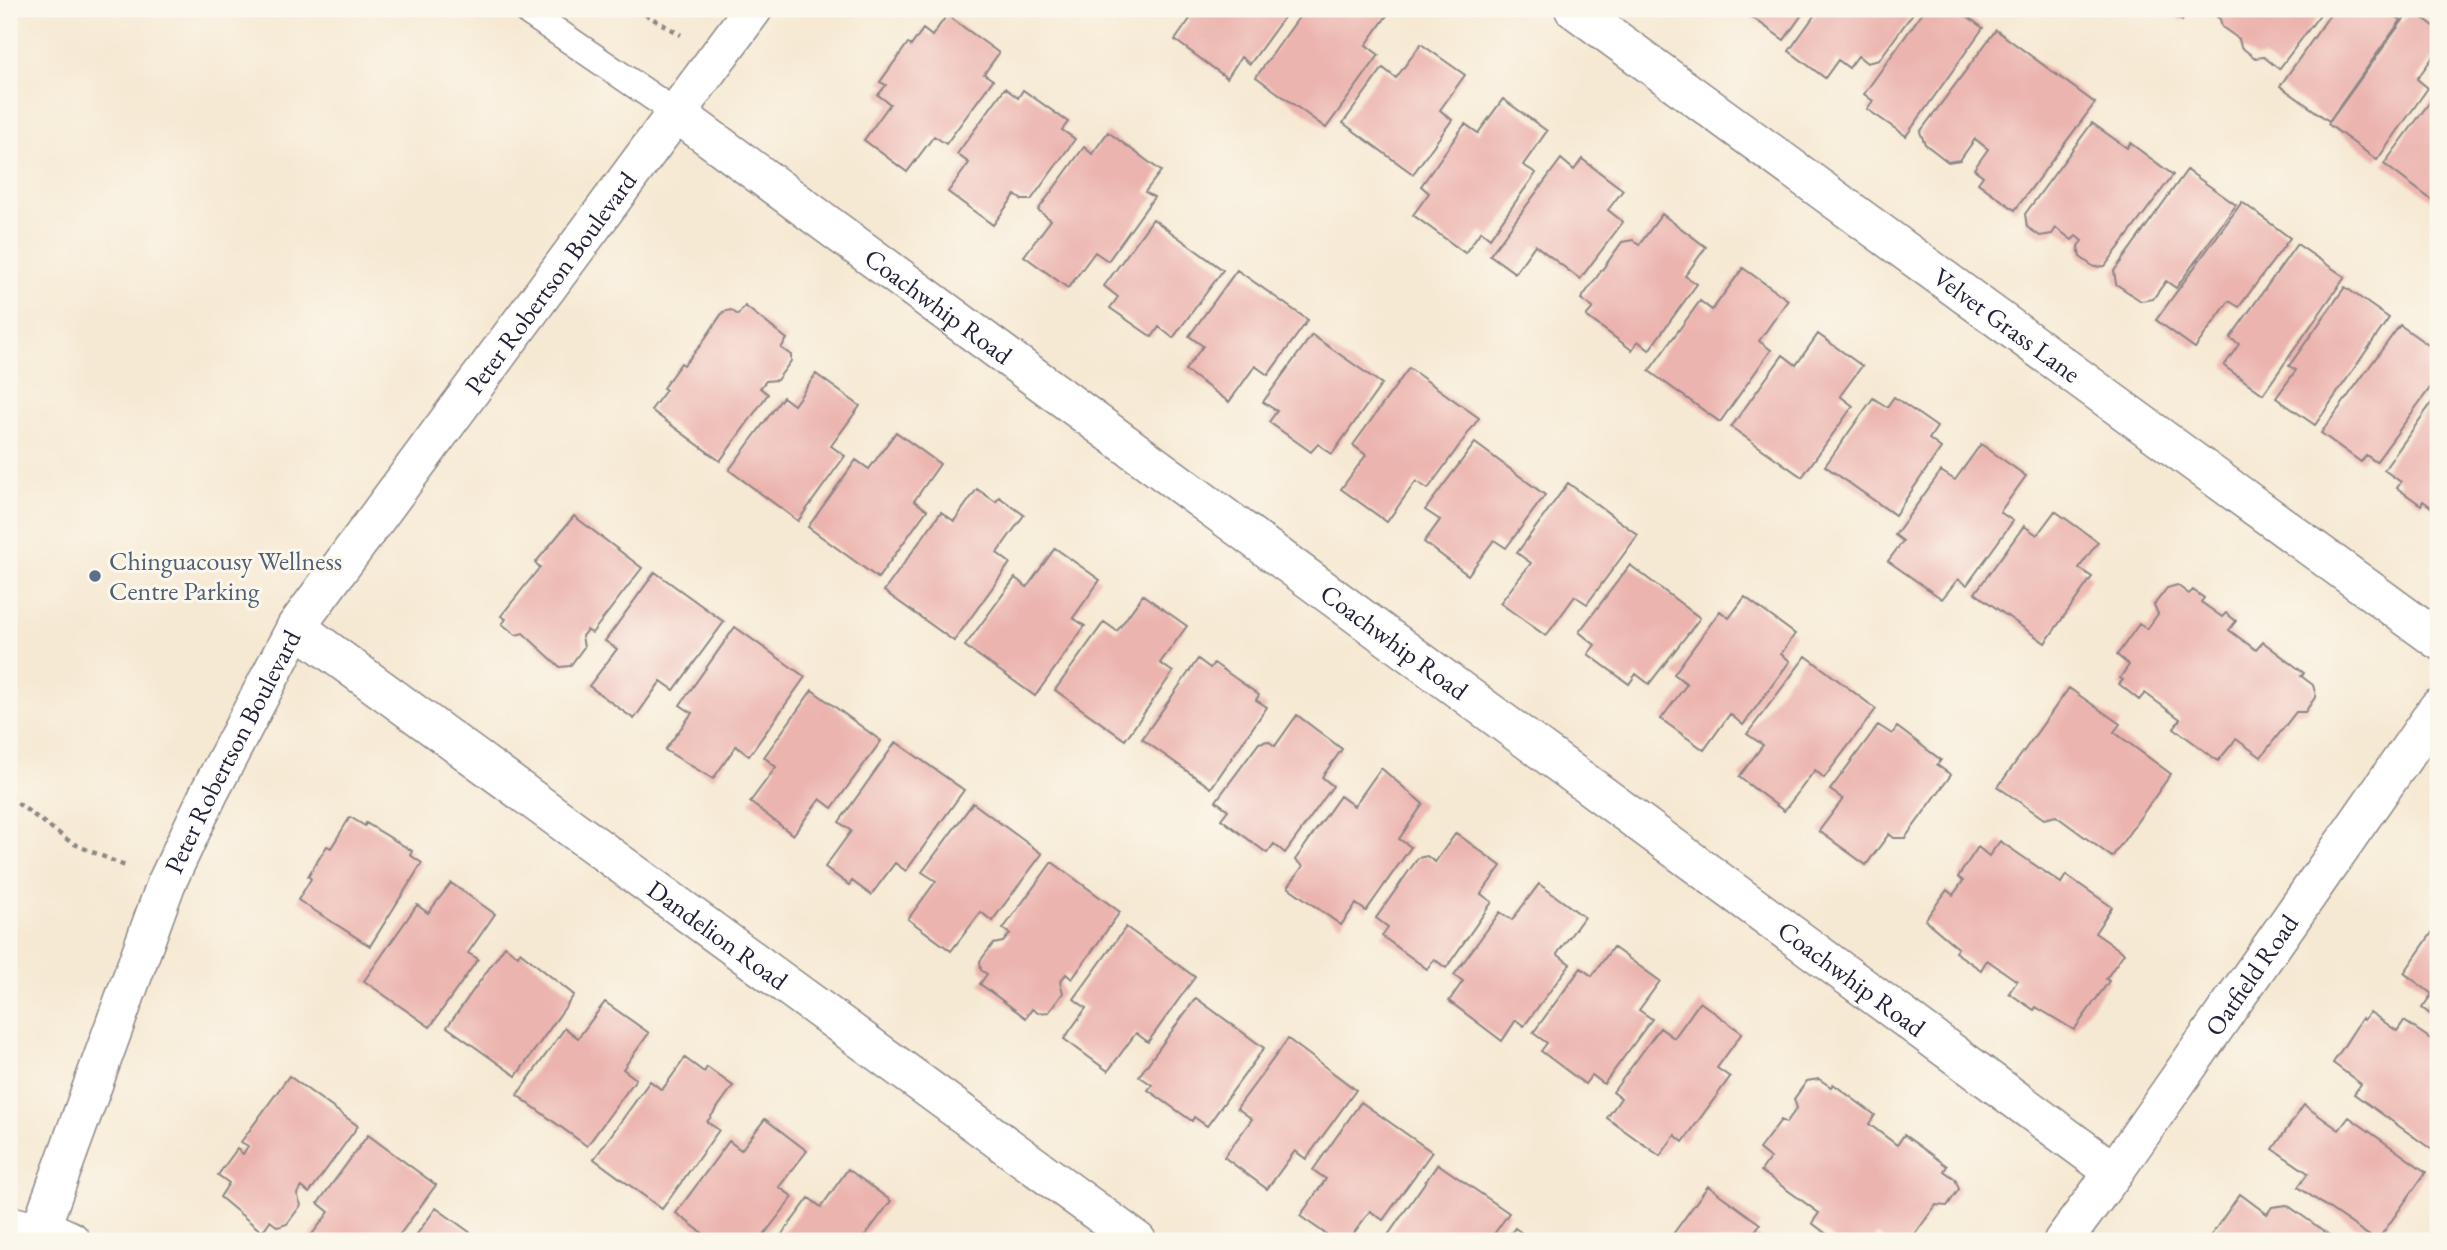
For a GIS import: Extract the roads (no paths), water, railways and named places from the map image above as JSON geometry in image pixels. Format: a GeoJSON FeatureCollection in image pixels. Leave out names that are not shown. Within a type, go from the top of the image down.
{"type":"FeatureCollection","features":[{"type":"Feature","properties":{"kind":"street","name":"Peter Robertson Boulevard"},"geometry":{"type":"LineString","coordinates":[[39,1232],[166,884],[209,793],[296,627],[753,9]]}},
{"type":"Feature","properties":{"kind":"street","name":"Velvet Grass Lane"},"geometry":{"type":"LineString","coordinates":[[1574,9],[2438,640]]}},
{"type":"Feature","properties":{"kind":"street","name":"Coachwhip Road"},"geometry":{"type":"LineString","coordinates":[[676,113],[2114,1172]]}},
{"type":"Feature","properties":{"kind":"street","name":"Dandelion Road"},"geometry":{"type":"LineString","coordinates":[[296,627],[1137,1241]]}},
{"type":"Feature","properties":{"kind":"street","name":"Oatfield Road"},"geometry":{"type":"LineString","coordinates":[[2063,1241],[2438,708]]}},
{"type":"Feature","properties":{"kind":"lane"},"geometry":{"type":"LineString","coordinates":[[524,9],[676,113]]}},
{"type":"Feature","properties":{"kind":"place","name":"Chinguacousy Wellness Centre Parking"},"geometry":{"type":"Point","coordinates":[95,576]}}]}
